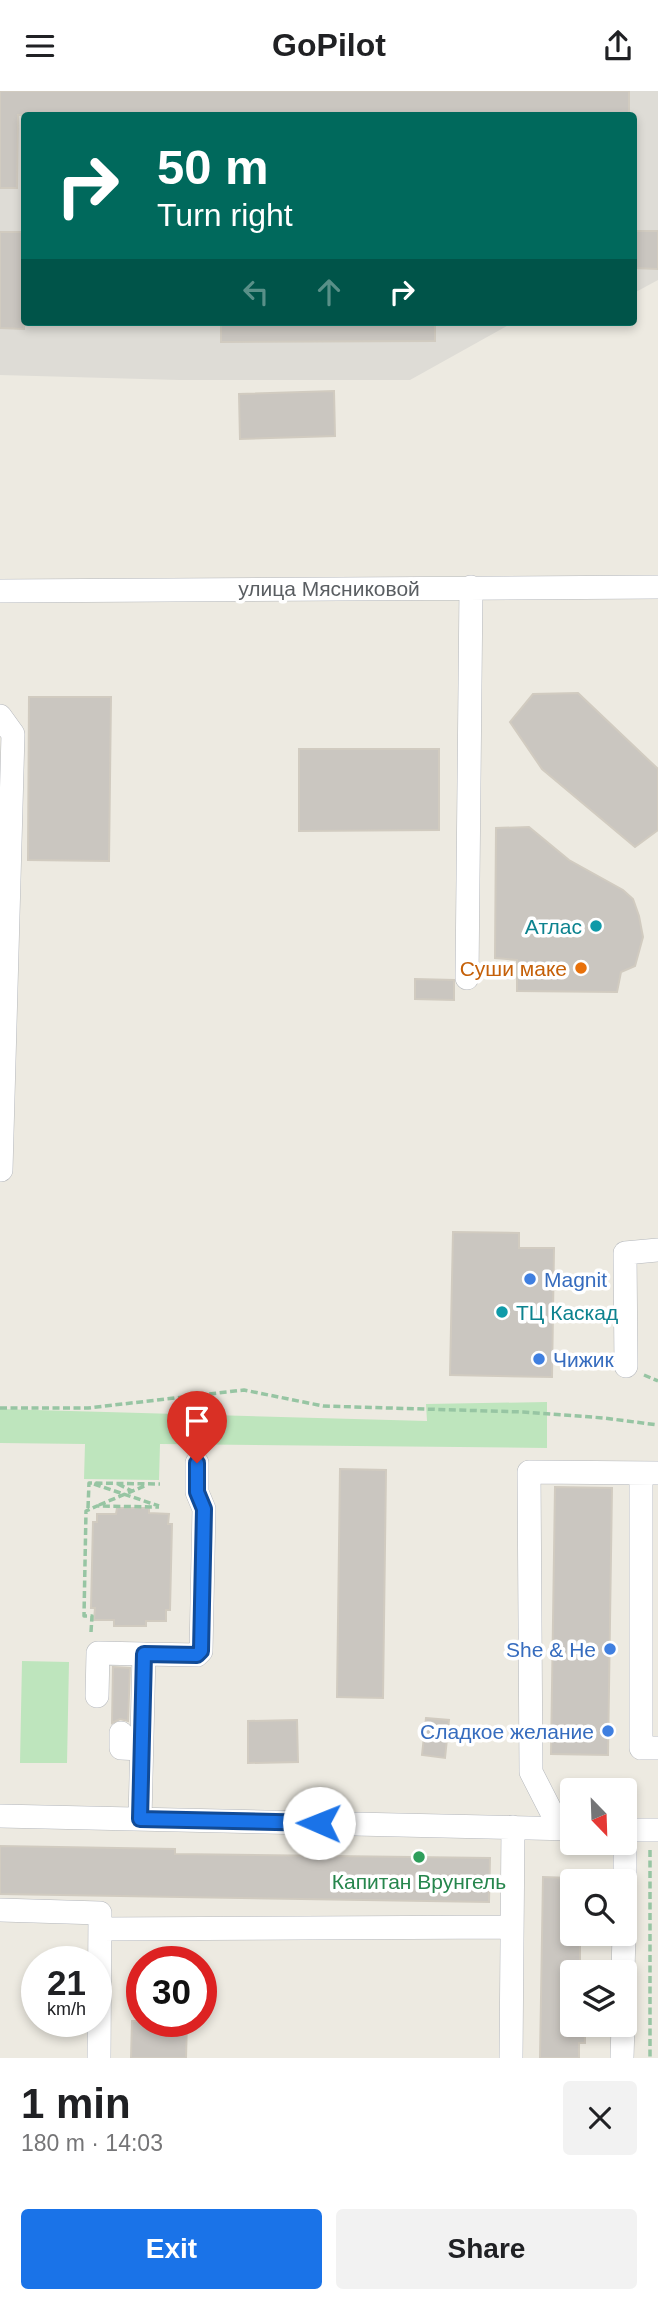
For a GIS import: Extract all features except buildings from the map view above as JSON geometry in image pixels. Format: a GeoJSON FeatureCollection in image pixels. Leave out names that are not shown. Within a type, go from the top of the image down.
{"type":"FeatureCollection","features":[{"type":"Feature","properties":{"kind":"street"},"geometry":{"type":"LineString","coordinates":[[467,978],[471,587]]}},
{"type":"Feature","properties":{"kind":"street","name":"улица Мясниковой"},"geometry":{"type":"LineString","coordinates":[[0,591],[658,587]]}},
{"type":"Feature","properties":{"kind":"street"},"geometry":{"type":"LineString","coordinates":[[0,716],[13,734],[1,1170]]}},
{"type":"Feature","properties":{"kind":"street"},"geometry":{"type":"LineString","coordinates":[[626,1366],[625,1253],[658,1249]]}},
{"type":"Feature","properties":{"kind":"street"},"geometry":{"type":"LineString","coordinates":[[97,1696],[98,1653],[197,1655],[201,1651],[204,1509],[197,1492],[197,1463]]}},
{"type":"Feature","properties":{"kind":"street"},"geometry":{"type":"LineString","coordinates":[[553,1815],[531,1772],[528,1472],[649,1473],[641,1748],[658,1748]]}},
{"type":"Feature","properties":{"kind":"street"},"geometry":{"type":"LineString","coordinates":[[140,1819],[144,1654]]}},
{"type":"Feature","properties":{"kind":"street"},"geometry":{"type":"LineString","coordinates":[[121,1733],[121,1748],[141,1749]]}},
{"type":"Feature","properties":{"kind":"street"},"geometry":{"type":"LineString","coordinates":[[0,1816],[560,1829]]}},
{"type":"Feature","properties":{"kind":"street"},"geometry":{"type":"LineString","coordinates":[[511,2058],[513,1828]]}},
{"type":"Feature","properties":{"kind":"street"},"geometry":{"type":"LineString","coordinates":[[0,1910],[100,1913],[99,2058]]}},
{"type":"Feature","properties":{"kind":"street"},"geometry":{"type":"LineString","coordinates":[[100,1929],[512,1927]]}},
{"type":"Feature","properties":{"kind":"street"},"geometry":{"type":"LineString","coordinates":[[622,2058],[623,2037]]}},
{"type":"Feature","properties":{"kind":"path"},"geometry":{"type":"LineString","coordinates":[[0,1408],[88,1408],[244,1389],[323,1406],[523,1412],[658,1425]]}},
{"type":"Feature","properties":{"kind":"path"},"geometry":{"type":"LineString","coordinates":[[89,1483],[160,1484]]}},
{"type":"Feature","properties":{"kind":"path"},"geometry":{"type":"LineString","coordinates":[[89,1483],[159,1506],[97,1506]]}},
{"type":"Feature","properties":{"kind":"path"},"geometry":{"type":"LineString","coordinates":[[89,1483],[84,1616],[92,1616],[91,1639]]}},
{"type":"Feature","properties":{"kind":"path"},"geometry":{"type":"LineString","coordinates":[[109,1489],[115,1483]]}},
{"type":"Feature","properties":{"kind":"path"},"geometry":{"type":"LineString","coordinates":[[115,1483],[132,1491]]}},
{"type":"Feature","properties":{"kind":"path"},"geometry":{"type":"LineString","coordinates":[[88,1509],[149,1484]]}},
{"type":"Feature","properties":{"kind":"path"},"geometry":{"type":"LineString","coordinates":[[650,2058],[654,1830]]}},
{"type":"Feature","properties":{"kind":"shaded area"},"geometry":{"type":"Polygon","coordinates":[[[0,91],[658,91],[658,280],[637,291],[637,112],[21,112],[21,326],[507,326],[410,380],[179,380],[0,375],[0,91]]]}},
{"type":"Feature","properties":{"kind":"green space"},"geometry":{"type":"Polygon","coordinates":[[[547,1402],[547,1448],[160,1444],[159,1480],[84,1479],[85,1444],[0,1443],[0,1409],[427,1421],[426,1404],[547,1402]]]}},
{"type":"Feature","properties":{"kind":"green space"},"geometry":{"type":"Polygon","coordinates":[[[22,1661],[69,1662],[67,1763],[20,1763],[22,1661]]]}},
{"type":"Feature","properties":{"kind":"place","name":"Атлас"},"geometry":{"type":"Point","coordinates":[596,926]}},
{"type":"Feature","properties":{"kind":"place","name":"Суши маке"},"geometry":{"type":"Point","coordinates":[581,968]}},
{"type":"Feature","properties":{"kind":"place","name":"Magnit"},"geometry":{"type":"Point","coordinates":[530,1279]}},
{"type":"Feature","properties":{"kind":"place","name":"ТЦ Каскад"},"geometry":{"type":"Point","coordinates":[502,1312]}},
{"type":"Feature","properties":{"kind":"place","name":"Чижик"},"geometry":{"type":"Point","coordinates":[539,1359]}},
{"type":"Feature","properties":{"kind":"place","name":"She & He"},"geometry":{"type":"Point","coordinates":[610,1649]}},
{"type":"Feature","properties":{"kind":"place","name":"Сладкое желание"},"geometry":{"type":"Point","coordinates":[608,1731]}},
{"type":"Feature","properties":{"kind":"place","name":"Капитан Врунгель"},"geometry":{"type":"Point","coordinates":[419,1857]}},
{"type":"Feature","properties":{"kind":"route"},"geometry":{"type":"LineString","coordinates":[[197,1463],[197,1492],[204,1505],[201,1651],[197,1655],[144,1654],[140,1819],[319,1823]]}}]}
